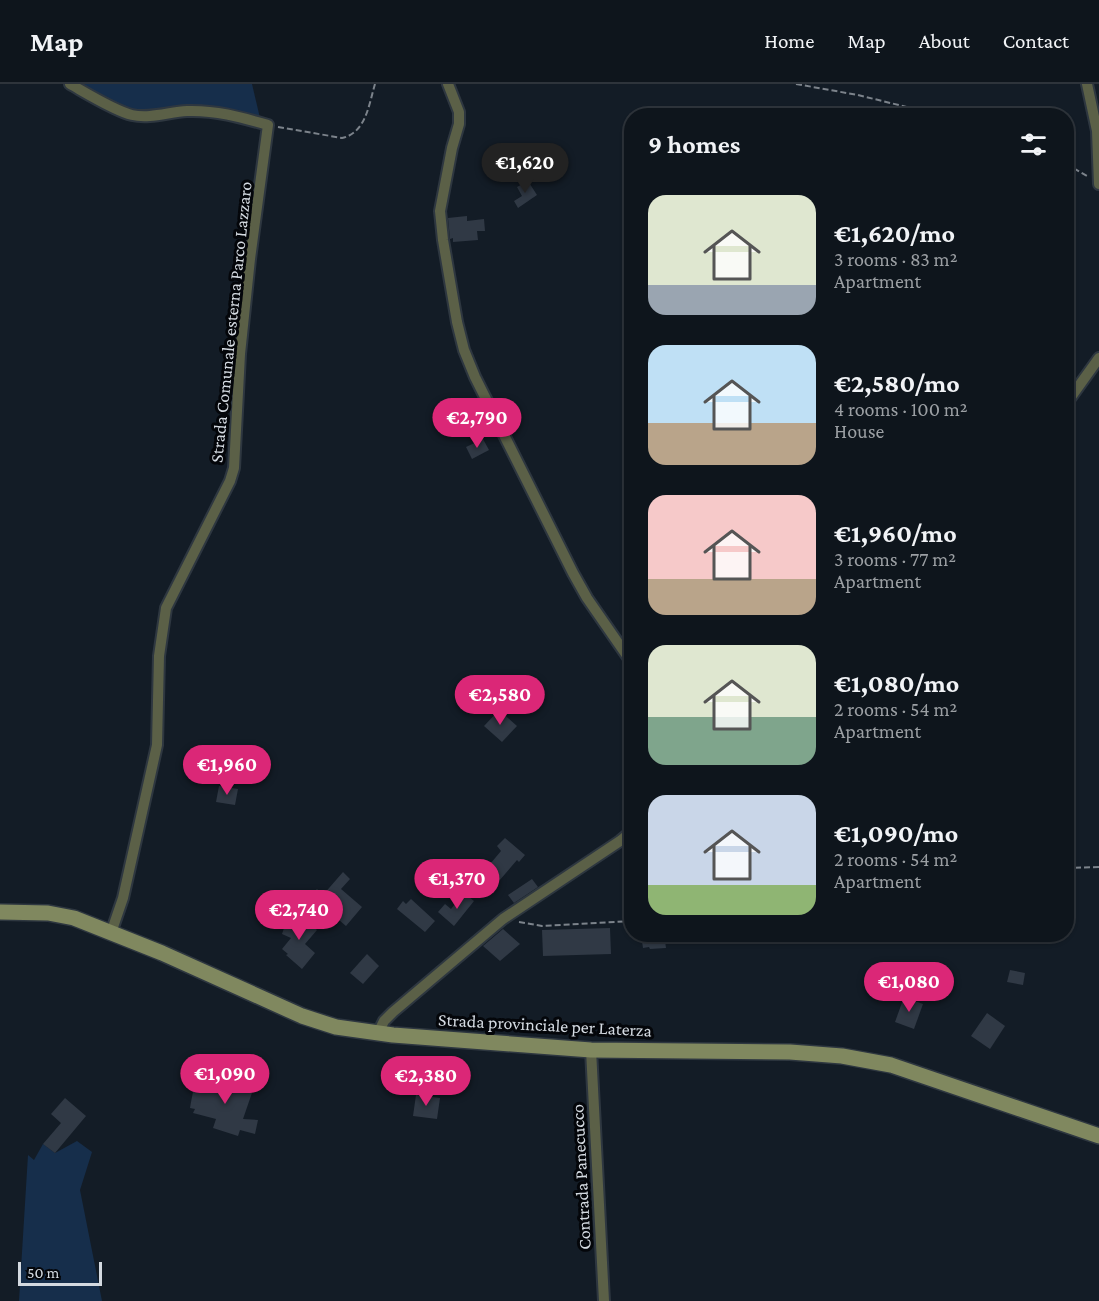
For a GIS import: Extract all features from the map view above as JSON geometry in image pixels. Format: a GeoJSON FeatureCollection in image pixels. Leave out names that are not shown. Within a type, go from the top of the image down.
{"type":"FeatureCollection","features":[{"type":"Feature","properties":{"kind":"main road","name":"Strada provinciale per Laterza"},"geometry":{"type":"LineString","coordinates":[[0,912],[60,915],[111,933],[302,1016],[336,1027],[378,1033],[591,1050],[790,1052],[842,1056],[891,1065],[1099,1136]]}},
{"type":"Feature","properties":{"kind":"street"},"geometry":{"type":"LineString","coordinates":[[70,84],[130,115],[150,116],[171,112],[209,111],[235,115],[268,125]]}},
{"type":"Feature","properties":{"kind":"street"},"geometry":{"type":"LineString","coordinates":[[448,84],[457,105],[459,124],[440,211],[453,301],[464,350],[475,377],[573,573],[587,598],[624,651]]}},
{"type":"Feature","properties":{"kind":"street"},"geometry":{"type":"LineString","coordinates":[[1087,84],[1097,131],[1099,184]]}},
{"type":"Feature","properties":{"kind":"street","name":"Strada Comunale esterna Parco Lazzaro"},"geometry":{"type":"LineString","coordinates":[[111,933],[123,898],[156,745],[159,656],[166,608],[230,481],[234,468],[240,354],[268,125]]}},
{"type":"Feature","properties":{"kind":"street"},"geometry":{"type":"LineString","coordinates":[[1074,393],[1099,358]]}},
{"type":"Feature","properties":{"kind":"street"},"geometry":{"type":"LineString","coordinates":[[378,1033],[384,1021],[408,998],[505,917],[624,838]]}},
{"type":"Feature","properties":{"kind":"street","name":"Contrada Panecucco"},"geometry":{"type":"LineString","coordinates":[[591,1050],[604,1301]]}},
{"type":"Feature","properties":{"kind":"path"},"geometry":{"type":"LineString","coordinates":[[268,125],[342,138],[349,136],[360,127],[364,120],[375,84]]}},
{"type":"Feature","properties":{"kind":"path"},"geometry":{"type":"LineString","coordinates":[[796,84],[858,95],[911,108]]}},
{"type":"Feature","properties":{"kind":"path"},"geometry":{"type":"LineString","coordinates":[[1074,169],[1099,184]]}},
{"type":"Feature","properties":{"kind":"path"},"geometry":{"type":"LineString","coordinates":[[1074,868],[1099,867]]}},
{"type":"Feature","properties":{"kind":"path"},"geometry":{"type":"LineString","coordinates":[[505,917],[542,926],[624,921]]}},
{"type":"Feature","properties":{"kind":"shaded area"},"geometry":{"type":"Polygon","coordinates":[[[72,84],[252,84],[260,118],[134,113],[72,84]]]}},
{"type":"Feature","properties":{"kind":"shaded area"},"geometry":{"type":"Polygon","coordinates":[[[77,1141],[92,1152],[80,1190],[102,1301],[19,1301],[28,1155],[34,1160],[43,1144],[55,1153],[77,1141]]]}},
{"type":"Feature","properties":{"kind":"building"},"geometry":{"type":"Polygon","coordinates":[[[528,181],[537,195],[518,208],[514,201],[522,196],[517,187],[528,181]]]}},
{"type":"Feature","properties":{"kind":"building"},"geometry":{"type":"Polygon","coordinates":[[[467,216],[467,221],[484,219],[485,231],[477,231],[478,240],[453,242],[453,238],[450,239],[448,218],[467,216]]]}},
{"type":"Feature","properties":{"kind":"building"},"geometry":{"type":"Polygon","coordinates":[[[483,439],[489,450],[472,459],[466,447],[483,439]]]}},
{"type":"Feature","properties":{"kind":"building"},"geometry":{"type":"Polygon","coordinates":[[[499,710],[517,726],[502,742],[484,726],[499,710]]]}},
{"type":"Feature","properties":{"kind":"building"},"geometry":{"type":"Polygon","coordinates":[[[219,786],[238,789],[235,805],[216,802],[219,786]]]}},
{"type":"Feature","properties":{"kind":"building"},"geometry":{"type":"Polygon","coordinates":[[[505,838],[525,855],[519,862],[517,860],[499,881],[485,870],[501,851],[497,846],[505,838]]]}},
{"type":"Feature","properties":{"kind":"building"},"geometry":{"type":"Polygon","coordinates":[[[343,872],[350,879],[341,889],[362,907],[346,926],[318,902],[316,905],[308,898],[317,889],[323,895],[343,872]]]}},
{"type":"Feature","properties":{"kind":"building"},"geometry":{"type":"Polygon","coordinates":[[[532,879],[538,887],[514,903],[508,895],[532,879]]]}},
{"type":"Feature","properties":{"kind":"building"},"geometry":{"type":"Polygon","coordinates":[[[464,893],[474,901],[454,926],[438,912],[445,904],[451,909],[464,893]]]}},
{"type":"Feature","properties":{"kind":"building"},"geometry":{"type":"Polygon","coordinates":[[[411,899],[435,921],[425,932],[397,909],[403,901],[406,904],[411,899]]]}},
{"type":"Feature","properties":{"kind":"building"},"geometry":{"type":"Polygon","coordinates":[[[288,916],[304,922],[306,920],[317,930],[305,944],[315,953],[302,969],[282,949],[291,938],[282,934],[288,916]]]}},
{"type":"Feature","properties":{"kind":"building"},"geometry":{"type":"Polygon","coordinates":[[[610,928],[611,954],[543,956],[542,930],[610,928]]]}},
{"type":"Feature","properties":{"kind":"building"},"geometry":{"type":"Polygon","coordinates":[[[503,929],[520,944],[500,961],[483,946],[503,929]]]}},
{"type":"Feature","properties":{"kind":"building"},"geometry":{"type":"Polygon","coordinates":[[[642,942],[665,942],[666,948],[650,949],[649,947],[643,948],[642,942]]]}},
{"type":"Feature","properties":{"kind":"building"},"geometry":{"type":"Polygon","coordinates":[[[367,954],[379,966],[363,984],[350,973],[367,954]]]}},
{"type":"Feature","properties":{"kind":"building"},"geometry":{"type":"Polygon","coordinates":[[[917,969],[934,977],[930,986],[913,979],[917,969]]]}},
{"type":"Feature","properties":{"kind":"building"},"geometry":{"type":"Polygon","coordinates":[[[1010,970],[1025,973],[1023,985],[1007,982],[1010,970]]]}},
{"type":"Feature","properties":{"kind":"building"},"geometry":{"type":"Polygon","coordinates":[[[904,997],[923,1004],[914,1029],[895,1022],[904,997]]]}},
{"type":"Feature","properties":{"kind":"building"},"geometry":{"type":"Polygon","coordinates":[[[987,1013],[1005,1026],[990,1049],[971,1036],[987,1013]]]}},
{"type":"Feature","properties":{"kind":"building"},"geometry":{"type":"Polygon","coordinates":[[[221,1076],[254,1087],[243,1119],[258,1120],[255,1134],[240,1130],[238,1136],[213,1128],[216,1119],[193,1113],[195,1109],[190,1108],[195,1082],[218,1088],[221,1076]]]}},
{"type":"Feature","properties":{"kind":"building"},"geometry":{"type":"Polygon","coordinates":[[[416,1095],[440,1098],[437,1119],[413,1116],[416,1095]]]}},
{"type":"Feature","properties":{"kind":"building"},"geometry":{"type":"Polygon","coordinates":[[[65,1098],[86,1116],[55,1153],[43,1144],[61,1123],[51,1114],[65,1098]]]}}]}
